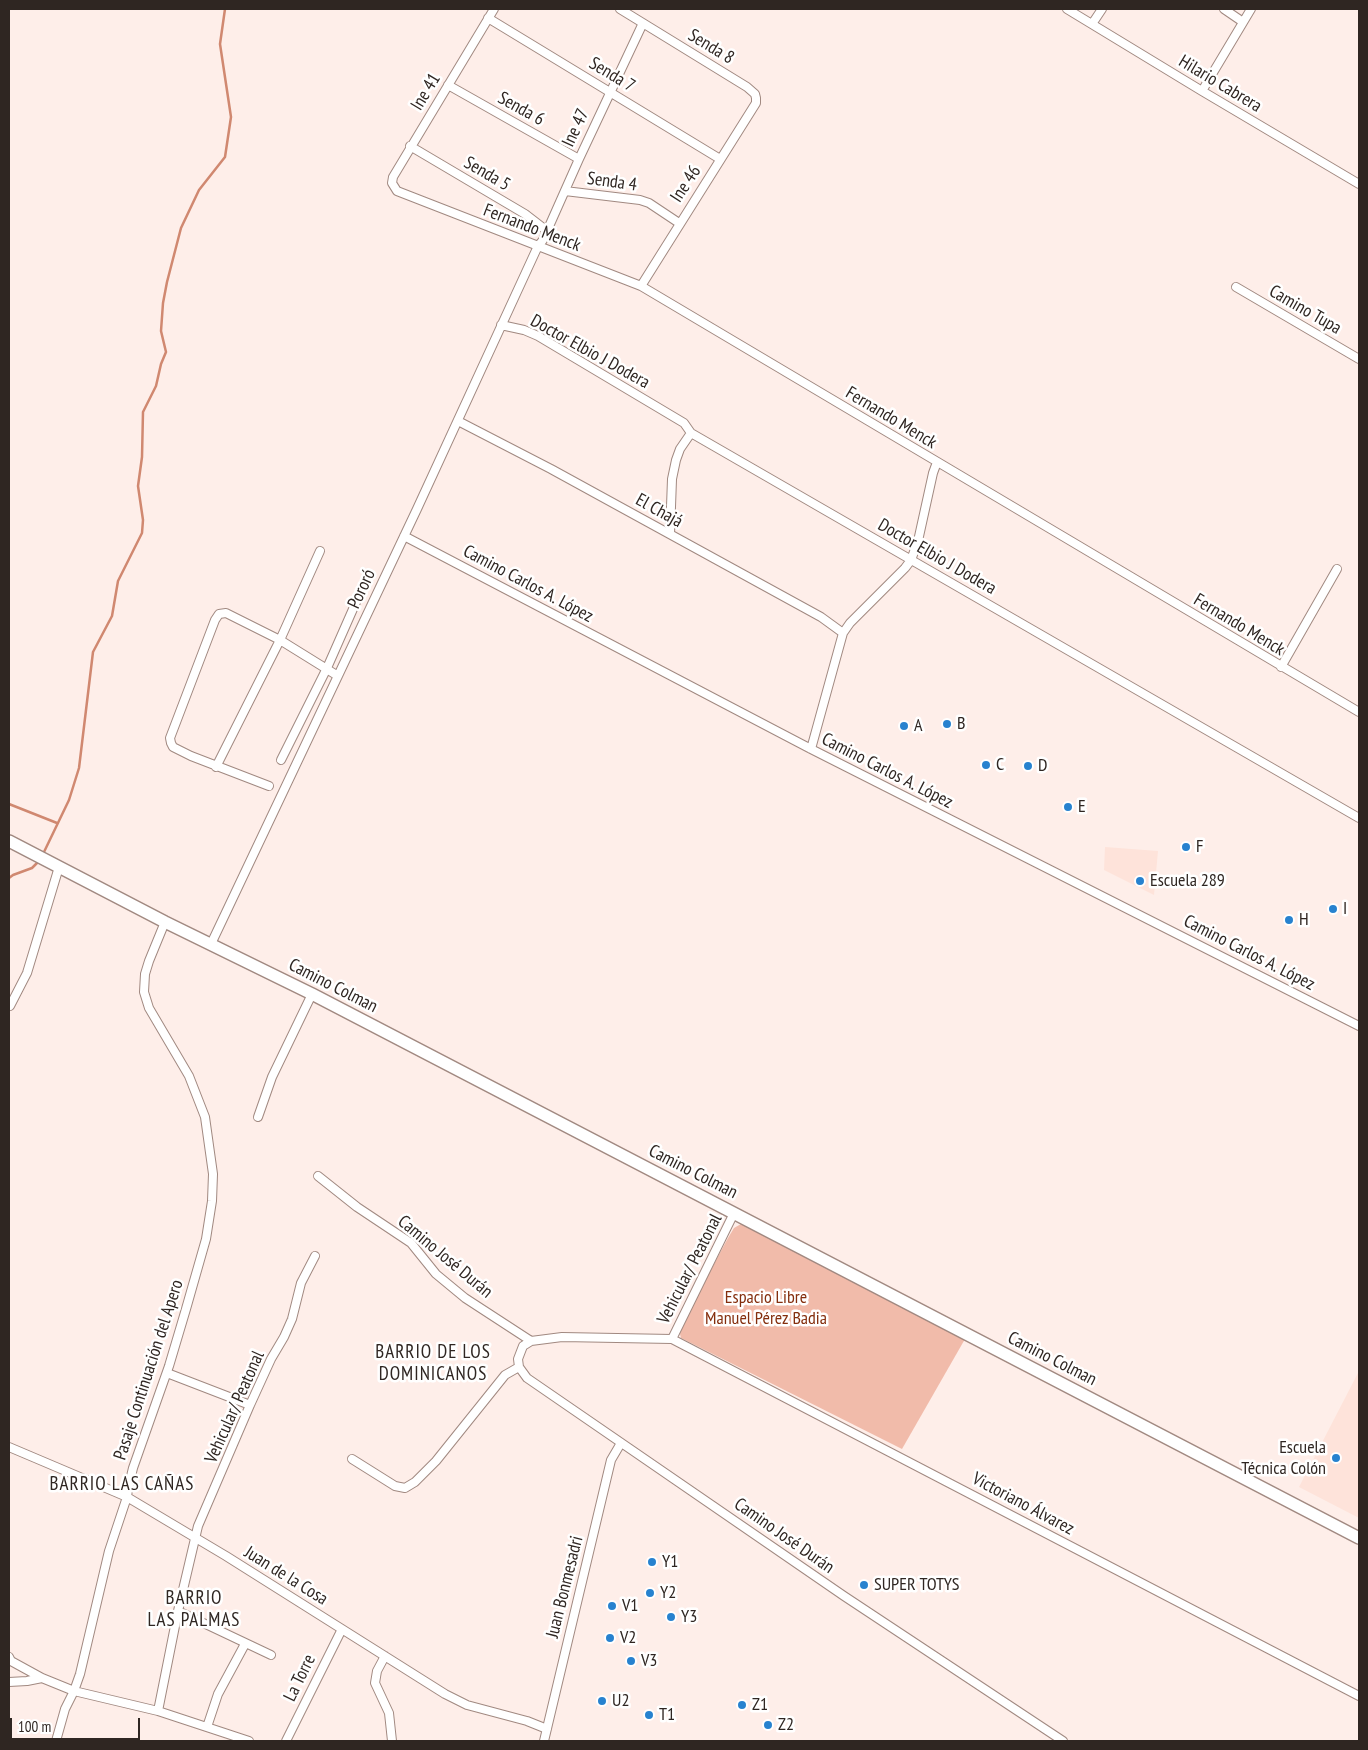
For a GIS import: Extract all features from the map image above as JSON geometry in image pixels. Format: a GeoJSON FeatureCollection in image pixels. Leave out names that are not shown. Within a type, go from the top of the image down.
{"type":"FeatureCollection","features":[{"type":"Feature","properties":{"kind":"street"},"geometry":{"type":"LineString","coordinates":[[488,18],[494,9]]}},
{"type":"Feature","properties":{"kind":"street","name":"Senda 8"},"geometry":{"type":"LineString","coordinates":[[620,9],[747,87],[755,94],[756,98]]}},
{"type":"Feature","properties":{"kind":"street","name":"Hilario Cabrera"},"geometry":{"type":"LineString","coordinates":[[1067,9],[1359,184]]}},
{"type":"Feature","properties":{"kind":"street"},"geometry":{"type":"LineString","coordinates":[[1092,24],[1102,9]]}},
{"type":"Feature","properties":{"kind":"street"},"geometry":{"type":"LineString","coordinates":[[1224,9],[1243,22]]}},
{"type":"Feature","properties":{"kind":"street"},"geometry":{"type":"LineString","coordinates":[[1202,91],[1251,9]]}},
{"type":"Feature","properties":{"kind":"street","name":"Ine 41"},"geometry":{"type":"LineString","coordinates":[[392,183],[393,177],[410,146],[488,18]]}},
{"type":"Feature","properties":{"kind":"street","name":"Senda 7"},"geometry":{"type":"LineString","coordinates":[[488,18],[720,159]]}},
{"type":"Feature","properties":{"kind":"street","name":"Ine 47"},"geometry":{"type":"LineString","coordinates":[[538,246],[547,231],[578,159],[643,23]]}},
{"type":"Feature","properties":{"kind":"street","name":"Senda 6"},"geometry":{"type":"LineString","coordinates":[[448,85],[578,159]]}},
{"type":"Feature","properties":{"kind":"street","name":"Ine 46"},"geometry":{"type":"LineString","coordinates":[[641,286],[756,103],[756,98]]}},
{"type":"Feature","properties":{"kind":"street","name":"Senda 5"},"geometry":{"type":"LineString","coordinates":[[410,146],[525,214],[547,231]]}},
{"type":"Feature","properties":{"kind":"street","name":"Fernando Menck"},"geometry":{"type":"LineString","coordinates":[[392,183],[397,190],[641,286],[1359,712]]}},
{"type":"Feature","properties":{"kind":"street","name":"Senda 4"},"geometry":{"type":"LineString","coordinates":[[565,191],[640,200],[679,223]]}},
{"type":"Feature","properties":{"kind":"street","name":"Pororó"},"geometry":{"type":"LineString","coordinates":[[211,944],[404,536],[538,246]]}},
{"type":"Feature","properties":{"kind":"street","name":"Camino Tupa"},"geometry":{"type":"LineString","coordinates":[[1236,287],[1359,359]]}},
{"type":"Feature","properties":{"kind":"street","name":"Doctor Elbio J Dodera"},"geometry":{"type":"LineString","coordinates":[[502,325],[524,330],[538,336],[684,423],[691,434],[1359,818]]}},
{"type":"Feature","properties":{"kind":"street","name":"El Chajá"},"geometry":{"type":"LineString","coordinates":[[458,420],[670,534],[821,618],[843,633]]}},
{"type":"Feature","properties":{"kind":"street"},"geometry":{"type":"LineString","coordinates":[[670,534],[672,479],[680,449],[691,434]]}},
{"type":"Feature","properties":{"kind":"street"},"geometry":{"type":"LineString","coordinates":[[811,749],[843,633],[855,617],[911,560],[918,541],[937,462]]}},
{"type":"Feature","properties":{"kind":"street","name":"Camino Carlos A. López"},"geometry":{"type":"LineString","coordinates":[[404,536],[811,749],[1359,1026]]}},
{"type":"Feature","properties":{"kind":"street"},"geometry":{"type":"LineString","coordinates":[[216,767],[280,640],[320,551]]}},
{"type":"Feature","properties":{"kind":"street"},"geometry":{"type":"LineString","coordinates":[[1281,667],[1337,569]]}},
{"type":"Feature","properties":{"kind":"street"},"geometry":{"type":"LineString","coordinates":[[281,760],[327,668],[368,576]]}},
{"type":"Feature","properties":{"kind":"street"},"geometry":{"type":"LineString","coordinates":[[269,786],[190,756],[173,747],[170,743],[170,738],[215,620],[219,614],[226,613],[280,640],[338,676]]}},
{"type":"Feature","properties":{"kind":"street","name":"Camino Colman"},"geometry":{"type":"LineString","coordinates":[[9,841],[165,922],[312,994],[1359,1538]]}},
{"type":"Feature","properties":{"kind":"street"},"geometry":{"type":"LineString","coordinates":[[10,1006],[27,973],[59,866]]}},
{"type":"Feature","properties":{"kind":"street","name":"Pasaje Continuación del Apero"},"geometry":{"type":"LineString","coordinates":[[56,1741],[65,1709],[80,1674],[109,1551],[127,1497],[139,1450],[167,1374],[206,1239],[212,1201],[213,1174],[205,1117],[194,1086],[149,1008],[144,992],[148,961],[165,922]]}},
{"type":"Feature","properties":{"kind":"street"},"geometry":{"type":"LineString","coordinates":[[258,1117],[272,1077],[312,994]]}},
{"type":"Feature","properties":{"kind":"street","name":"Camino José Durán"},"geometry":{"type":"LineString","coordinates":[[318,1176],[357,1207],[411,1243],[436,1274],[465,1298],[531,1340]]}},
{"type":"Feature","properties":{"kind":"street","name":"Vehicular/ Peatonal"},"geometry":{"type":"LineString","coordinates":[[672,1338],[734,1213]]}},
{"type":"Feature","properties":{"kind":"street","name":"Vehicular/ Peatonal"},"geometry":{"type":"LineString","coordinates":[[158,1711],[178,1610],[198,1526],[250,1405],[292,1319],[301,1283],[315,1256]]}},
{"type":"Feature","properties":{"kind":"street"},"geometry":{"type":"LineString","coordinates":[[352,1459],[395,1486],[405,1488],[415,1482],[436,1461],[505,1375],[519,1367],[519,1352],[531,1340],[562,1337],[672,1338]]}},
{"type":"Feature","properties":{"kind":"street","name":"Victoriano Álvarez"},"geometry":{"type":"LineString","coordinates":[[672,1338],[1359,1696]]}},
{"type":"Feature","properties":{"kind":"street","name":"Camino José Durán"},"geometry":{"type":"LineString","coordinates":[[519,1367],[527,1378],[621,1443],[853,1602],[1063,1741]]}},
{"type":"Feature","properties":{"kind":"street"},"geometry":{"type":"LineString","coordinates":[[167,1374],[250,1405]]}},
{"type":"Feature","properties":{"kind":"street","name":"Juan Bonmesadri"},"geometry":{"type":"LineString","coordinates":[[544,1741],[611,1460],[621,1443]]}},
{"type":"Feature","properties":{"kind":"street","name":"Juan de la Cosa"},"geometry":{"type":"LineString","coordinates":[[9,1447],[127,1497],[445,1694],[467,1705],[526,1721],[547,1729]]}},
{"type":"Feature","properties":{"kind":"street"},"geometry":{"type":"LineString","coordinates":[[178,1610],[271,1656]]}},
{"type":"Feature","properties":{"kind":"street","name":"La Torre"},"geometry":{"type":"LineString","coordinates":[[286,1741],[342,1629]]}},
{"type":"Feature","properties":{"kind":"street"},"geometry":{"type":"LineString","coordinates":[[207,1727],[218,1694],[245,1644]]}},
{"type":"Feature","properties":{"kind":"street"},"geometry":{"type":"LineString","coordinates":[[385,1656],[377,1671],[375,1683],[389,1712],[392,1741]]}},
{"type":"Feature","properties":{"kind":"street"},"geometry":{"type":"LineString","coordinates":[[9,1657],[11,1661],[42,1678],[74,1691],[158,1711],[249,1741]]}},
{"type":"Feature","properties":{"kind":"street"},"geometry":{"type":"LineString","coordinates":[[9,1682],[42,1678]]}},
{"type":"Feature","properties":{"kind":"shaded area","name":"Escuela 289"},"geometry":{"type":"Polygon","coordinates":[[[1105,847],[1158,851],[1154,895],[1104,870],[1105,847]]]}},
{"type":"Feature","properties":{"kind":"shaded area","name":"Escuela Técnica Colón"},"geometry":{"type":"Polygon","coordinates":[[[1359,1371],[1359,1518],[1299,1487],[1359,1371]]]}},
{"type":"Feature","properties":{"kind":"green space","name":"Espacio Libre Manuel Pérez Badia"},"geometry":{"type":"Polygon","coordinates":[[[741,1224],[965,1339],[902,1449],[681,1338],[681,1325],[728,1238],[734,1228],[741,1224]]]}},
{"type":"Feature","properties":{"kind":"waterway"},"geometry":{"type":"LineString","coordinates":[[44,852],[69,800],[79,768],[93,652],[112,616],[118,581],[142,533],[143,520],[138,486],[142,457],[143,412],[156,386],[166,352],[161,331],[163,303],[181,228],[199,190],[225,157],[231,117],[220,44],[225,9]]}},
{"type":"Feature","properties":{"kind":"waterway"},"geometry":{"type":"LineString","coordinates":[[9,804],[57,823]]}},
{"type":"Feature","properties":{"kind":"waterway"},"geometry":{"type":"LineString","coordinates":[[9,878],[32,868],[37,863]]}},
{"type":"Feature","properties":{"kind":"place","name":"B"},"geometry":{"type":"Point","coordinates":[947,724]}},
{"type":"Feature","properties":{"kind":"place","name":"A"},"geometry":{"type":"Point","coordinates":[904,726]}},
{"type":"Feature","properties":{"kind":"place","name":"C"},"geometry":{"type":"Point","coordinates":[986,765]}},
{"type":"Feature","properties":{"kind":"place","name":"D"},"geometry":{"type":"Point","coordinates":[1028,766]}},
{"type":"Feature","properties":{"kind":"place","name":"E"},"geometry":{"type":"Point","coordinates":[1068,807]}},
{"type":"Feature","properties":{"kind":"place","name":"F"},"geometry":{"type":"Point","coordinates":[1186,847]}},
{"type":"Feature","properties":{"kind":"place","name":"Escuela 289"},"geometry":{"type":"Point","coordinates":[1140,881]}},
{"type":"Feature","properties":{"kind":"place","name":"I"},"geometry":{"type":"Point","coordinates":[1333,909]}},
{"type":"Feature","properties":{"kind":"place","name":"H"},"geometry":{"type":"Point","coordinates":[1289,920]}},
{"type":"Feature","properties":{"kind":"place","name":"Escuela Técnica Colón"},"geometry":{"type":"Point","coordinates":[1336,1458]}},
{"type":"Feature","properties":{"kind":"place","name":"Y1"},"geometry":{"type":"Point","coordinates":[652,1562]}},
{"type":"Feature","properties":{"kind":"place","name":"SUPER TOTYS"},"geometry":{"type":"Point","coordinates":[864,1585]}},
{"type":"Feature","properties":{"kind":"place","name":"Y2"},"geometry":{"type":"Point","coordinates":[650,1593]}},
{"type":"Feature","properties":{"kind":"place","name":"V1"},"geometry":{"type":"Point","coordinates":[612,1606]}},
{"type":"Feature","properties":{"kind":"place","name":"Y3"},"geometry":{"type":"Point","coordinates":[671,1617]}},
{"type":"Feature","properties":{"kind":"place","name":"V2"},"geometry":{"type":"Point","coordinates":[610,1638]}},
{"type":"Feature","properties":{"kind":"place","name":"V3"},"geometry":{"type":"Point","coordinates":[631,1661]}},
{"type":"Feature","properties":{"kind":"place","name":"U2"},"geometry":{"type":"Point","coordinates":[602,1701]}},
{"type":"Feature","properties":{"kind":"place","name":"Z1"},"geometry":{"type":"Point","coordinates":[742,1705]}},
{"type":"Feature","properties":{"kind":"place","name":"T1"},"geometry":{"type":"Point","coordinates":[649,1715]}},
{"type":"Feature","properties":{"kind":"place","name":"Z2"},"geometry":{"type":"Point","coordinates":[768,1725]}},
{"type":"Feature","properties":{"kind":"district","name":"BARRIO DE LOS DOMINICANOS"},"geometry":{"type":"Point","coordinates":[433,1364]}},
{"type":"Feature","properties":{"kind":"district","name":"BARRIO LAS CAÑAS"},"geometry":{"type":"Point","coordinates":[122,1485]}},
{"type":"Feature","properties":{"kind":"district","name":"BARRIO LAS PALMAS"},"geometry":{"type":"Point","coordinates":[194,1610]}}]}
